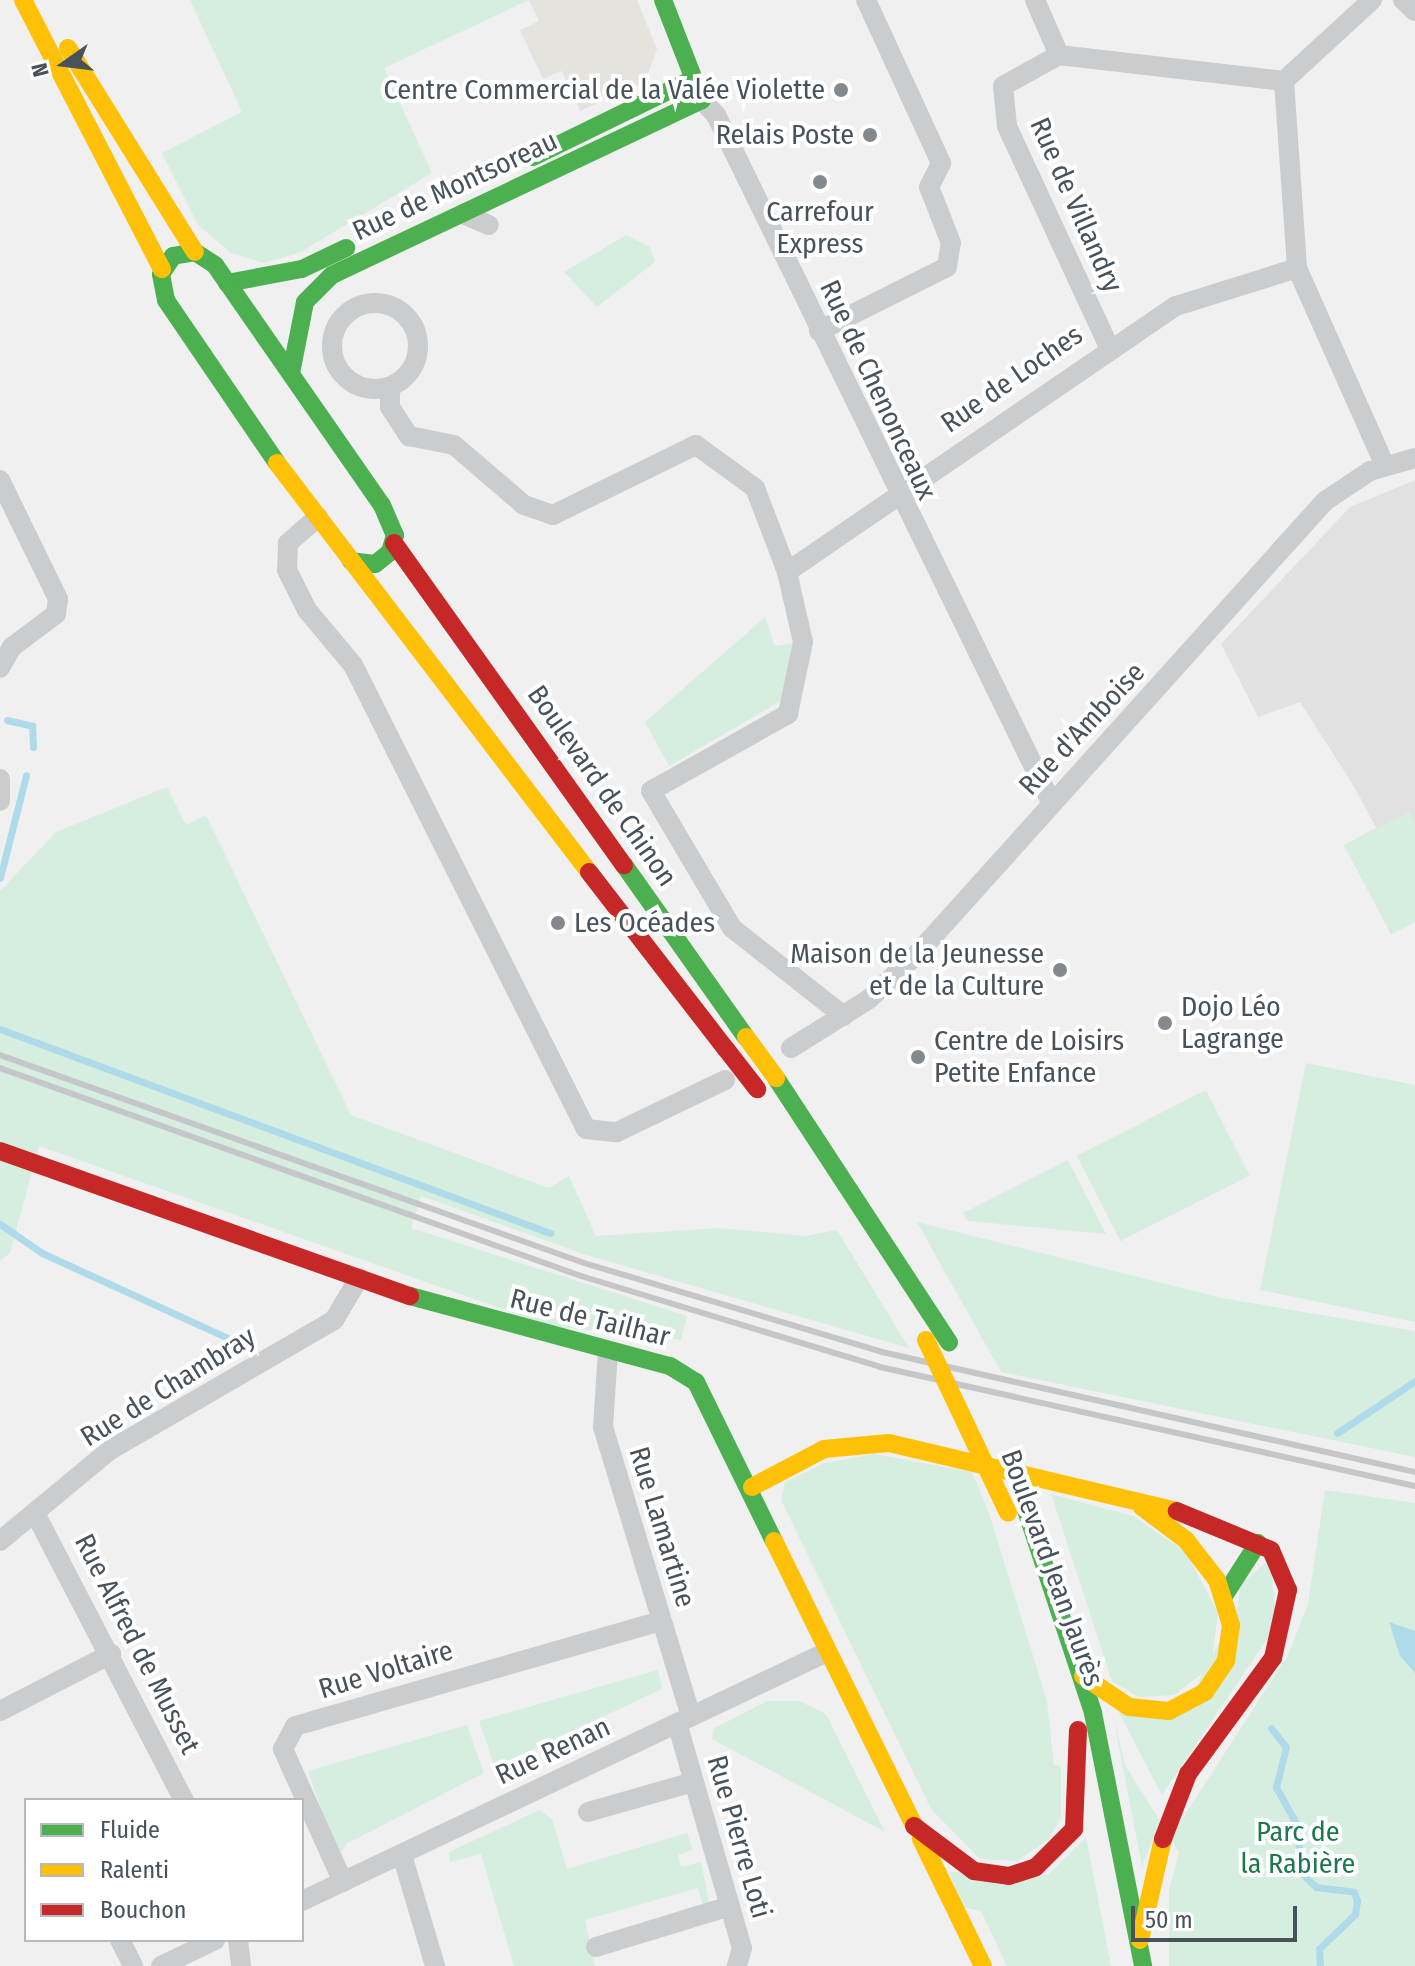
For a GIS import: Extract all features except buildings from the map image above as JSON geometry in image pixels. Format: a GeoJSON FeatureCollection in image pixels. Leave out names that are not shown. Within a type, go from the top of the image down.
{"type":"FeatureCollection","features":[{"type":"Feature","properties":{"kind":"main road"},"geometry":{"type":"LineString","coordinates":[[23,0],[162,269],[173,256],[195,252],[42,0]]}},
{"type":"Feature","properties":{"kind":"main road","name":"Rue de Chenonceaux"},"geometry":{"type":"LineString","coordinates":[[663,0],[702,100]]}},
{"type":"Feature","properties":{"kind":"main road","name":"Rue de Montsoreau"},"geometry":{"type":"LineString","coordinates":[[227,283],[302,269],[693,79]]}},
{"type":"Feature","properties":{"kind":"main road","name":"Rue de Montsoreau"},"geometry":{"type":"LineString","coordinates":[[291,373],[299,316],[321,283],[702,100]]}},
{"type":"Feature","properties":{"kind":"main road","name":"Boulevard de Chinon"},"geometry":{"type":"LineString","coordinates":[[195,252],[227,283],[291,373],[382,505],[394,543],[776,1078],[949,1342]]}},
{"type":"Feature","properties":{"kind":"main road","name":"Boulevard de Chinon"},"geometry":{"type":"LineString","coordinates":[[162,269],[170,308],[318,517],[757,1089],[926,1340]]}},
{"type":"Feature","properties":{"kind":"main road"},"geometry":{"type":"LineString","coordinates":[[351,561],[375,564],[394,543]]}},
{"type":"Feature","properties":{"kind":"main road","name":"Rue de Tailhar"},"geometry":{"type":"LineString","coordinates":[[0,1151],[359,1278],[608,1351],[670,1366],[696,1382],[752,1487],[827,1652],[983,1966]]}},
{"type":"Feature","properties":{"kind":"main road","name":"Boulevard Jean Jaurès"},"geometry":{"type":"LineString","coordinates":[[926,1340],[1017,1512],[1078,1730],[1124,1966]]}},
{"type":"Feature","properties":{"kind":"main road","name":"Boulevard Jean Jaurès"},"geometry":{"type":"LineString","coordinates":[[949,1342],[1083,1676],[1143,1966]]}},
{"type":"Feature","properties":{"kind":"main road"},"geometry":{"type":"LineString","coordinates":[[752,1487],[824,1449],[889,1443],[1203,1517],[1258,1543],[1280,1560],[1286,1577],[1285,1626],[1273,1658],[1188,1774],[1162,1842],[1140,1940]]}},
{"type":"Feature","properties":{"kind":"main road"},"geometry":{"type":"LineString","coordinates":[[1083,1676],[1144,1711],[1183,1706],[1205,1692],[1226,1661],[1231,1625],[1224,1596],[1186,1540],[1126,1498]]}},
{"type":"Feature","properties":{"kind":"main road"},"geometry":{"type":"LineString","coordinates":[[1224,1596],[1258,1543]]}},
{"type":"Feature","properties":{"kind":"main road"},"geometry":{"type":"LineString","coordinates":[[914,1826],[974,1871],[1009,1876],[1036,1867],[1074,1829],[1078,1730]]}},
{"type":"Feature","properties":{"kind":"street"},"geometry":{"type":"LineString","coordinates":[[819,331],[947,267],[951,243],[929,187],[941,163],[866,0]]}},
{"type":"Feature","properties":{"kind":"street"},"geometry":{"type":"LineString","coordinates":[[1035,0],[1059,55],[1284,81],[1372,0]]}},
{"type":"Feature","properties":{"kind":"street"},"geometry":{"type":"LineString","coordinates":[[1403,0],[1415,11]]}},
{"type":"Feature","properties":{"kind":"street","name":"Rue de Villandry"},"geometry":{"type":"LineString","coordinates":[[1059,55],[1003,86],[1007,126],[1109,347]]}},
{"type":"Feature","properties":{"kind":"street"},"geometry":{"type":"LineString","coordinates":[[1284,81],[1297,268],[1385,466]]}},
{"type":"Feature","properties":{"kind":"street","name":"Rue de Chenonceaux"},"geometry":{"type":"LineString","coordinates":[[702,100],[716,115],[896,494],[1051,802]]}},
{"type":"Feature","properties":{"kind":"street"},"geometry":{"type":"LineString","coordinates":[[463,214],[489,225]]}},
{"type":"Feature","properties":{"kind":"street","name":"Rue de Loches"},"geometry":{"type":"LineString","coordinates":[[787,572],[1109,347],[1176,306],[1297,268]]}},
{"type":"Feature","properties":{"kind":"street"},"geometry":{"type":"LineString","coordinates":[[390,387],[357,386],[334,358],[335,330],[360,305],[396,309],[416,333],[416,361],[390,387],[390,407],[409,436],[454,445],[524,505],[553,515],[696,445],[755,488],[787,572],[803,642],[788,714],[651,791],[732,928],[844,1016]]}},
{"type":"Feature","properties":{"kind":"street","name":"Rue d'Amboise"},"geometry":{"type":"LineString","coordinates":[[791,1048],[844,1016],[918,953],[1325,501],[1385,466],[1415,458]]}},
{"type":"Feature","properties":{"kind":"street"},"geometry":{"type":"LineString","coordinates":[[0,480],[58,599],[56,614],[12,647],[0,668]]}},
{"type":"Feature","properties":{"kind":"street"},"geometry":{"type":"LineString","coordinates":[[318,517],[288,543],[287,570],[307,610],[353,665],[586,1129],[617,1132],[725,1080]]}},
{"type":"Feature","properties":{"kind":"street"},"geometry":{"type":"LineString","coordinates":[[0,779],[0,801]]}},
{"type":"Feature","properties":{"kind":"street","name":"Rue de Chambray"},"geometry":{"type":"LineString","coordinates":[[0,1541],[36,1515],[110,1450],[334,1320],[359,1278]]}},
{"type":"Feature","properties":{"kind":"street","name":"Rue Lamartine"},"geometry":{"type":"LineString","coordinates":[[608,1351],[603,1427],[661,1621],[684,1720]]}},
{"type":"Feature","properties":{"kind":"street","name":"Rue Alfred de Musset"},"geometry":{"type":"LineString","coordinates":[[36,1515],[111,1654],[183,1798]]}},
{"type":"Feature","properties":{"kind":"street","name":"Rue Voltaire"},"geometry":{"type":"LineString","coordinates":[[343,1882],[283,1749],[295,1726],[661,1621]]}},
{"type":"Feature","properties":{"kind":"street","name":"Rue Renan"},"geometry":{"type":"LineString","coordinates":[[304,1900],[827,1652]]}},
{"type":"Feature","properties":{"kind":"street"},"geometry":{"type":"LineString","coordinates":[[0,1711],[111,1654]]}},
{"type":"Feature","properties":{"kind":"street","name":"Rue Pierre Loti"},"geometry":{"type":"LineString","coordinates":[[684,1720],[693,1782],[742,1948],[737,1966]]}},
{"type":"Feature","properties":{"kind":"street"},"geometry":{"type":"LineString","coordinates":[[588,1812],[693,1782]]}},
{"type":"Feature","properties":{"kind":"street"},"geometry":{"type":"LineString","coordinates":[[402,1855],[435,1966]]}},
{"type":"Feature","properties":{"kind":"street"},"geometry":{"type":"LineString","coordinates":[[596,1947],[730,1906]]}},
{"type":"Feature","properties":{"kind":"street"},"geometry":{"type":"LineString","coordinates":[[121,1942],[133,1966]]}},
{"type":"Feature","properties":{"kind":"street"},"geometry":{"type":"LineString","coordinates":[[161,1966],[211,1942]]}},
{"type":"Feature","properties":{"kind":"street"},"geometry":{"type":"LineString","coordinates":[[238,1942],[241,1966]]}},
{"type":"Feature","properties":{"kind":"shaded area"},"geometry":{"type":"Polygon","coordinates":[[[529,0],[637,0],[657,49],[645,82],[580,111],[562,71],[543,79],[520,30],[539,21],[529,0]]]}},
{"type":"Feature","properties":{"kind":"shaded area"},"geometry":{"type":"Polygon","coordinates":[[[1415,480],[1415,922],[1391,934],[1344,845],[1376,828],[1355,788],[1300,702],[1258,717],[1221,644],[1350,507],[1415,480]]]}},
{"type":"Feature","properties":{"kind":"green space"},"geometry":{"type":"Polygon","coordinates":[[[190,0],[529,0],[384,68],[432,173],[301,252],[264,263],[231,253],[198,225],[162,153],[242,112],[190,0]]]}},
{"type":"Feature","properties":{"kind":"green space"},"geometry":{"type":"Polygon","coordinates":[[[626,235],[650,247],[655,262],[597,307],[564,272],[626,235]]]}},
{"type":"Feature","properties":{"kind":"green space"},"geometry":{"type":"Polygon","coordinates":[[[765,617],[775,646],[803,642],[781,701],[669,766],[645,722],[765,617]]]}},
{"type":"Feature","properties":{"kind":"green space"},"geometry":{"type":"Polygon","coordinates":[[[167,787],[186,825],[206,815],[351,1115],[549,1188],[569,1176],[596,1236],[719,1228],[806,1236],[837,1230],[909,1348],[586,1255],[421,1196],[411,1228],[687,1316],[681,1340],[551,1326],[39,1146],[10,1253],[0,1261],[0,891],[56,832],[167,787]]]}},
{"type":"Feature","properties":{"kind":"green space"},"geometry":{"type":"Polygon","coordinates":[[[1409,812],[1415,824],[1415,922],[1391,934],[1344,845],[1409,812]]]}},
{"type":"Feature","properties":{"kind":"green space"},"geometry":{"type":"Polygon","coordinates":[[[1306,1063],[1415,1085],[1415,1322],[1260,1290],[1306,1063]]]}},
{"type":"Feature","properties":{"kind":"green space"},"geometry":{"type":"Polygon","coordinates":[[[1206,1090],[1250,1176],[1120,1241],[1077,1156],[1206,1090]]]}},
{"type":"Feature","properties":{"kind":"green space"},"geometry":{"type":"Polygon","coordinates":[[[1068,1160],[1106,1234],[968,1221],[963,1213],[1068,1160]]]}},
{"type":"Feature","properties":{"kind":"green space"},"geometry":{"type":"Polygon","coordinates":[[[917,1222],[1222,1298],[1415,1331],[1415,1457],[1001,1372],[917,1222]]]}},
{"type":"Feature","properties":{"kind":"green space"},"geometry":{"type":"Polygon","coordinates":[[[874,1454],[972,1472],[989,1513],[1047,1701],[1054,1765],[1061,1766],[1061,1818],[1048,1840],[1017,1861],[980,1859],[931,1809],[781,1500],[785,1482],[825,1463],[874,1454]]]}},
{"type":"Feature","properties":{"kind":"green space","name":"Parc de la Rabière"},"geometry":{"type":"Polygon","coordinates":[[[1325,1490],[1415,1503],[1415,1966],[1169,1966],[1169,1890],[1179,1853],[1170,1838],[1288,1655],[1308,1604],[1325,1490]]]}},
{"type":"Feature","properties":{"kind":"green space"},"geometry":{"type":"Polygon","coordinates":[[[1051,1494],[1133,1516],[1186,1552],[1218,1613],[1211,1667],[1174,1695],[1139,1697],[1112,1681],[1051,1494]]]}},
{"type":"Feature","properties":{"kind":"green space"},"geometry":{"type":"Polygon","coordinates":[[[1270,1559],[1277,1624],[1162,1795],[1118,1711],[1181,1715],[1238,1606],[1240,1585],[1270,1559]]]}},
{"type":"Feature","properties":{"kind":"green space"},"geometry":{"type":"Polygon","coordinates":[[[658,1670],[662,1689],[495,1767],[479,1721],[658,1670]]]}},
{"type":"Feature","properties":{"kind":"green space"},"geometry":{"type":"Polygon","coordinates":[[[767,1701],[799,1701],[826,1714],[885,1832],[712,1739],[713,1729],[767,1701]]]}},
{"type":"Feature","properties":{"kind":"green space"},"geometry":{"type":"Polygon","coordinates":[[[1113,1715],[1125,1765],[1160,1821],[1142,1867],[1113,1715]]]}},
{"type":"Feature","properties":{"kind":"green space"},"geometry":{"type":"Polygon","coordinates":[[[467,1725],[484,1773],[346,1844],[338,1859],[308,1771],[467,1725]]]}},
{"type":"Feature","properties":{"kind":"green space"},"geometry":{"type":"Polygon","coordinates":[[[540,1810],[552,1819],[567,1869],[687,1833],[693,1850],[678,1855],[681,1867],[701,1862],[709,1902],[703,1906],[698,1888],[585,1920],[595,1966],[514,1966],[481,1854],[450,1862],[449,1852],[540,1810]]]}},
{"type":"Feature","properties":{"kind":"green space"},"geometry":{"type":"Polygon","coordinates":[[[1086,1837],[1111,1966],[1007,1966],[981,1911],[962,1907],[949,1872],[1048,1875],[1086,1837]]]}},
{"type":"Feature","properties":{"kind":"water"},"geometry":{"type":"Polygon","coordinates":[[[1389,1622],[1415,1631],[1415,1673],[1400,1656],[1389,1622]]]}},
{"type":"Feature","properties":{"kind":"waterway"},"geometry":{"type":"LineString","coordinates":[[7,720],[32,726],[33,747]]}},
{"type":"Feature","properties":{"kind":"waterway"},"geometry":{"type":"LineString","coordinates":[[0,878],[26,775]]}},
{"type":"Feature","properties":{"kind":"waterway"},"geometry":{"type":"LineString","coordinates":[[0,1029],[550,1233]]}},
{"type":"Feature","properties":{"kind":"waterway"},"geometry":{"type":"LineString","coordinates":[[0,1224],[42,1253],[252,1349]]}},
{"type":"Feature","properties":{"kind":"waterway"},"geometry":{"type":"LineString","coordinates":[[1337,1433],[1415,1381]]}},
{"type":"Feature","properties":{"kind":"waterway"},"geometry":{"type":"LineString","coordinates":[[1271,1728],[1286,1747],[1276,1787],[1298,1827],[1300,1872],[1316,1887],[1354,1892],[1357,1901],[1355,1914],[1319,1949],[1320,1966]]}},
{"type":"Feature","properties":{"kind":"railway"},"geometry":{"type":"LineString","coordinates":[[0,1055],[584,1263],[882,1352],[1415,1472]]}},
{"type":"Feature","properties":{"kind":"railway"},"geometry":{"type":"LineString","coordinates":[[0,1068],[581,1276],[880,1367],[1415,1486]]}},
{"type":"Feature","properties":{"kind":"traffic: fast"},"geometry":{"type":"LineString","coordinates":[[291,373],[305,302],[332,275],[702,100],[663,0]]}},
{"type":"Feature","properties":{"kind":"traffic: fast"},"geometry":{"type":"LineString","coordinates":[[533,157],[693,79]]}},
{"type":"Feature","properties":{"kind":"traffic: fast"},"geometry":{"type":"LineString","coordinates":[[227,283],[302,269],[346,248]]}},
{"type":"Feature","properties":{"kind":"traffic: fast"},"geometry":{"type":"LineString","coordinates":[[277,463],[166,300],[161,274],[173,256],[195,252],[215,265],[382,505],[395,535],[390,552],[375,564],[351,561]]}},
{"type":"Feature","properties":{"kind":"traffic: fast"},"geometry":{"type":"LineString","coordinates":[[624,865],[746,1037]]}},
{"type":"Feature","properties":{"kind":"traffic: fast"},"geometry":{"type":"LineString","coordinates":[[776,1078],[949,1342]]}},
{"type":"Feature","properties":{"kind":"traffic: fast"},"geometry":{"type":"LineString","coordinates":[[410,1296],[670,1366],[696,1382],[774,1541]]}},
{"type":"Feature","properties":{"kind":"traffic: fast"},"geometry":{"type":"LineString","coordinates":[[1026,1510],[1093,1713],[1143,1966]]}},
{"type":"Feature","properties":{"kind":"traffic: fast"},"geometry":{"type":"LineString","coordinates":[[1224,1596],[1258,1543]]}},
{"type":"Feature","properties":{"kind":"traffic: slow"},"geometry":{"type":"LineString","coordinates":[[23,0],[162,269]]}},
{"type":"Feature","properties":{"kind":"traffic: slow"},"geometry":{"type":"LineString","coordinates":[[68,48],[195,252]]}},
{"type":"Feature","properties":{"kind":"traffic: slow"},"geometry":{"type":"LineString","coordinates":[[277,463],[589,872]]}},
{"type":"Feature","properties":{"kind":"traffic: slow"},"geometry":{"type":"LineString","coordinates":[[746,1037],[776,1078]]}},
{"type":"Feature","properties":{"kind":"traffic: slow"},"geometry":{"type":"LineString","coordinates":[[926,1340],[1008,1513]]}},
{"type":"Feature","properties":{"kind":"traffic: slow"},"geometry":{"type":"LineString","coordinates":[[752,1487],[824,1449],[889,1443],[1177,1511]]}},
{"type":"Feature","properties":{"kind":"traffic: slow"},"geometry":{"type":"LineString","coordinates":[[1083,1676],[1129,1707],[1169,1711],[1205,1692],[1226,1661],[1231,1625],[1217,1580],[1186,1540],[1142,1507]]}},
{"type":"Feature","properties":{"kind":"traffic: slow"},"geometry":{"type":"LineString","coordinates":[[774,1541],[914,1826]]}},
{"type":"Feature","properties":{"kind":"traffic: slow"},"geometry":{"type":"LineString","coordinates":[[921,1839],[983,1966]]}},
{"type":"Feature","properties":{"kind":"traffic: slow"},"geometry":{"type":"LineString","coordinates":[[1140,1940],[1163,1839]]}},
{"type":"Feature","properties":{"kind":"traffic: jam"},"geometry":{"type":"LineString","coordinates":[[394,543],[624,865]]}},
{"type":"Feature","properties":{"kind":"traffic: jam"},"geometry":{"type":"LineString","coordinates":[[589,872],[726,1049]]}},
{"type":"Feature","properties":{"kind":"traffic: jam"},"geometry":{"type":"LineString","coordinates":[[726,1049],[757,1089]]}},
{"type":"Feature","properties":{"kind":"traffic: jam"},"geometry":{"type":"LineString","coordinates":[[0,1151],[410,1296]]}},
{"type":"Feature","properties":{"kind":"traffic: jam"},"geometry":{"type":"LineString","coordinates":[[1163,1839],[1188,1774],[1273,1658],[1288,1590],[1271,1550],[1177,1511]]}},
{"type":"Feature","properties":{"kind":"traffic: jam"},"geometry":{"type":"LineString","coordinates":[[914,1826],[974,1871],[1009,1876],[1036,1867],[1074,1829],[1078,1730]]}},
{"type":"Feature","properties":{"kind":"place","name":"Centre Commercial de la Valée Violette"},"geometry":{"type":"Point","coordinates":[841,90]}},
{"type":"Feature","properties":{"kind":"place","name":"Relais Poste"},"geometry":{"type":"Point","coordinates":[870,135]}},
{"type":"Feature","properties":{"kind":"place","name":"Carrefour Express"},"geometry":{"type":"Point","coordinates":[820,182]}},
{"type":"Feature","properties":{"kind":"place","name":"Les Océades"},"geometry":{"type":"Point","coordinates":[558,923]}},
{"type":"Feature","properties":{"kind":"place","name":"Maison de la Jeunesse et de la Culture"},"geometry":{"type":"Point","coordinates":[1060,970]}},
{"type":"Feature","properties":{"kind":"place","name":"Dojo Léo Lagrange"},"geometry":{"type":"Point","coordinates":[1165,1023]}},
{"type":"Feature","properties":{"kind":"place","name":"Centre de Loisirs Petite Enfance"},"geometry":{"type":"Point","coordinates":[918,1057]}}]}
